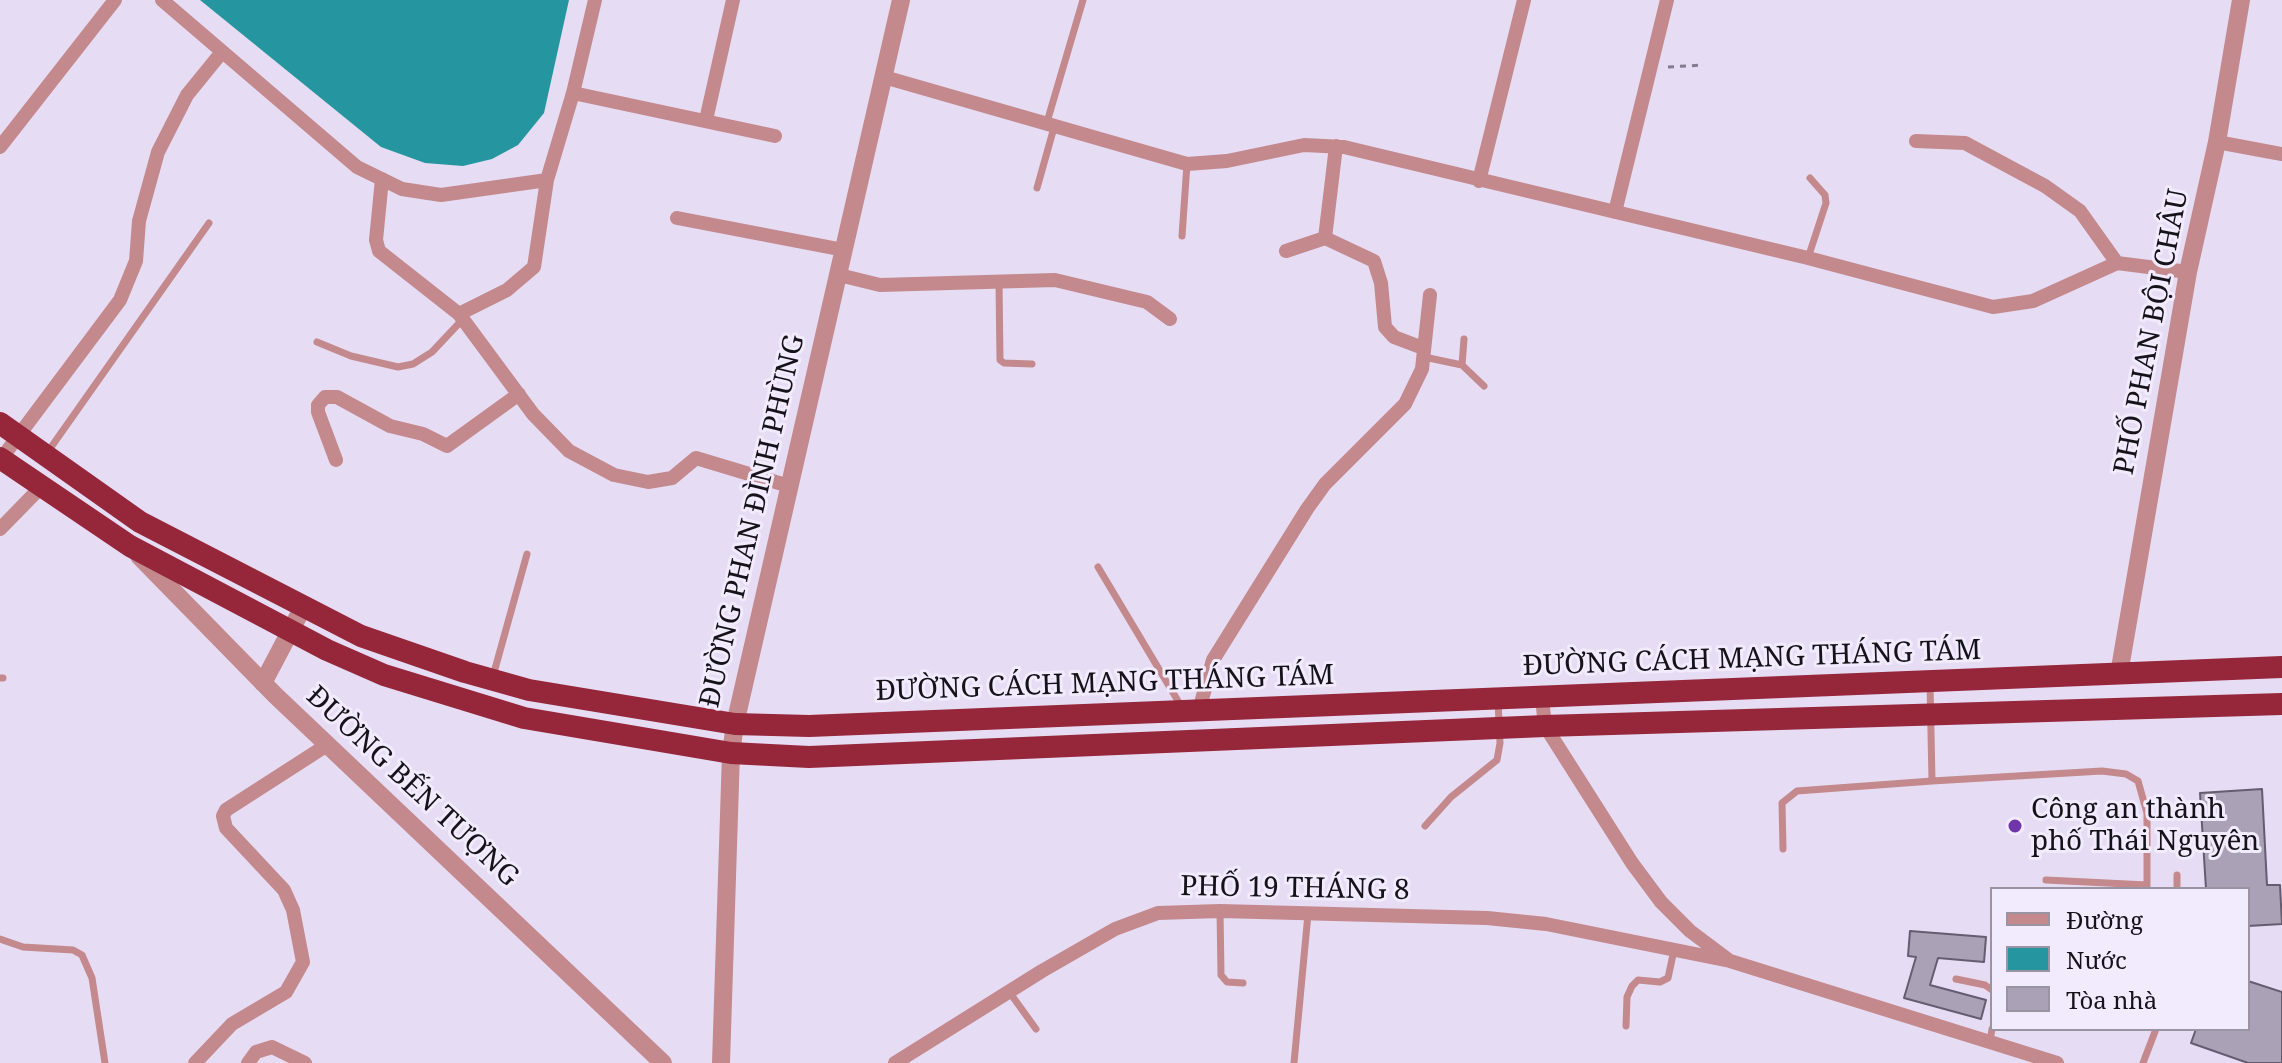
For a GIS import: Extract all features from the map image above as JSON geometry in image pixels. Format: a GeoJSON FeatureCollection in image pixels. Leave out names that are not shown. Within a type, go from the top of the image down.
{"type":"FeatureCollection","features":[{"type":"Feature","properties":{"kind":"highway","name":"ĐƯỜNG CÁCH MẠNG THÁNG TÁM"},"geometry":{"type":"LineString","coordinates":[[8,430],[140,522],[361,636],[529,690],[735,724],[809,726],[2282,667]]}},
{"type":"Feature","properties":{"kind":"highway"},"geometry":{"type":"LineString","coordinates":[[0,458],[130,546],[291,631],[384,675],[524,718],[731,753],[809,757],[1545,726],[2282,704]]}},
{"type":"Feature","properties":{"kind":"street"},"geometry":{"type":"LineString","coordinates":[[0,147],[115,0]]}},
{"type":"Feature","properties":{"kind":"street"},"geometry":{"type":"LineString","coordinates":[[162,0],[357,167],[402,189],[441,195],[547,180]]}},
{"type":"Feature","properties":{"kind":"street"},"geometry":{"type":"LineString","coordinates":[[461,317],[507,290],[534,267],[547,180],[573,93],[595,0]]}},
{"type":"Feature","properties":{"kind":"street"},"geometry":{"type":"LineString","coordinates":[[706,120],[733,0]]}},
{"type":"Feature","properties":{"kind":"street","name":"ĐƯỜNG PHAN ĐÌNH PHÙNG"},"geometry":{"type":"LineString","coordinates":[[721,1063],[731,753],[735,724],[901,0]]}},
{"type":"Feature","properties":{"kind":"street"},"geometry":{"type":"LineString","coordinates":[[1479,181],[1524,0]]}},
{"type":"Feature","properties":{"kind":"street"},"geometry":{"type":"LineString","coordinates":[[1615,212],[1667,0]]}},
{"type":"Feature","properties":{"kind":"street","name":"PHỐ PHAN BỘI CHÂU"},"geometry":{"type":"LineString","coordinates":[[2119,674],[2188,272],[2217,142],[2241,0]]}},
{"type":"Feature","properties":{"kind":"street"},"geometry":{"type":"LineString","coordinates":[[0,458],[8,430],[120,300],[136,261],[139,221],[158,152],[187,95],[222,52]]}},
{"type":"Feature","properties":{"kind":"street"},"geometry":{"type":"LineString","coordinates":[[884,77],[1187,164],[1227,161],[1304,145],[1336,146],[1808,258],[1993,307],[2033,301],[2117,263],[2188,272]]}},
{"type":"Feature","properties":{"kind":"street"},"geometry":{"type":"LineString","coordinates":[[573,93],[775,136]]}},
{"type":"Feature","properties":{"kind":"street"},"geometry":{"type":"LineString","coordinates":[[1916,141],[1965,143],[2045,186],[2080,211],[2117,263]]}},
{"type":"Feature","properties":{"kind":"street"},"geometry":{"type":"LineString","coordinates":[[2217,142],[2282,154]]}},
{"type":"Feature","properties":{"kind":"street"},"geometry":{"type":"LineString","coordinates":[[1325,238],[1336,146]]}},
{"type":"Feature","properties":{"kind":"street"},"geometry":{"type":"LineString","coordinates":[[382,179],[376,240],[379,251],[461,317],[549,432],[569,451],[614,475],[663,481],[696,458],[789,486]]}},
{"type":"Feature","properties":{"kind":"street"},"geometry":{"type":"LineString","coordinates":[[677,218],[844,250]]}},
{"type":"Feature","properties":{"kind":"street"},"geometry":{"type":"LineString","coordinates":[[1286,251],[1325,238],[1374,261],[1380,275],[1385,327],[1394,337],[1423,353]]}},
{"type":"Feature","properties":{"kind":"street"},"geometry":{"type":"LineString","coordinates":[[839,275],[880,285],[999,283],[1041,278],[1147,302],[1170,319]]}},
{"type":"Feature","properties":{"kind":"street"},"geometry":{"type":"LineString","coordinates":[[1191,711],[1213,660],[1325,484],[1405,404],[1419,379],[1430,295]]}},
{"type":"Feature","properties":{"kind":"street"},"geometry":{"type":"LineString","coordinates":[[336,460],[318,412],[318,405],[325,397],[337,397],[390,426],[423,434],[447,446],[519,394]]}},
{"type":"Feature","properties":{"kind":"street"},"geometry":{"type":"LineString","coordinates":[[0,529],[42,486]]}},
{"type":"Feature","properties":{"kind":"street","name":"ĐƯỜNG BẾN TƯỢNG"},"geometry":{"type":"LineString","coordinates":[[130,546],[263,683],[663,1063]]}},
{"type":"Feature","properties":{"kind":"street"},"geometry":{"type":"LineString","coordinates":[[263,683],[303,607]]}},
{"type":"Feature","properties":{"kind":"street"},"geometry":{"type":"LineString","coordinates":[[1542,698],[1545,726],[1611,831],[1661,902],[1690,931],[1730,961],[1991,1035],[2057,1063]]}},
{"type":"Feature","properties":{"kind":"street"},"geometry":{"type":"LineString","coordinates":[[195,1063],[232,1024],[286,992],[303,962],[293,910],[284,890],[226,828],[223,816],[226,810],[327,745]]}},
{"type":"Feature","properties":{"kind":"street","name":"PHỐ 19 THÁNG 8"},"geometry":{"type":"LineString","coordinates":[[895,1063],[1115,929],[1158,913],[1220,911],[1487,918],[1546,924],[1730,961]]}},
{"type":"Feature","properties":{"kind":"street"},"geometry":{"type":"LineString","coordinates":[[248,1063],[256,1052],[272,1047],[305,1063]]}},
{"type":"Feature","properties":{"kind":"lane"},"geometry":{"type":"LineString","coordinates":[[1037,188],[1083,0]]}},
{"type":"Feature","properties":{"kind":"lane"},"geometry":{"type":"LineString","coordinates":[[1182,236],[1187,164]]}},
{"type":"Feature","properties":{"kind":"lane"},"geometry":{"type":"LineString","coordinates":[[1808,258],[1826,203],[1825,195],[1810,178]]}},
{"type":"Feature","properties":{"kind":"lane"},"geometry":{"type":"LineString","coordinates":[[45,457],[209,223]]}},
{"type":"Feature","properties":{"kind":"lane"},"geometry":{"type":"LineString","coordinates":[[999,283],[1000,360],[1004,363],[1032,364]]}},
{"type":"Feature","properties":{"kind":"lane"},"geometry":{"type":"LineString","coordinates":[[317,342],[351,356],[398,367],[413,364],[432,352],[461,317]]}},
{"type":"Feature","properties":{"kind":"lane"},"geometry":{"type":"LineString","coordinates":[[1462,365],[1464,339]]}},
{"type":"Feature","properties":{"kind":"lane"},"geometry":{"type":"LineString","coordinates":[[1423,353],[1462,365],[1484,386]]}},
{"type":"Feature","properties":{"kind":"lane"},"geometry":{"type":"LineString","coordinates":[[492,680],[527,554]]}},
{"type":"Feature","properties":{"kind":"lane"},"geometry":{"type":"LineString","coordinates":[[1098,567],[1191,711]]}},
{"type":"Feature","properties":{"kind":"lane"},"geometry":{"type":"LineString","coordinates":[[1929,682],[1932,781]]}},
{"type":"Feature","properties":{"kind":"lane"},"geometry":{"type":"LineString","coordinates":[[1425,826],[1451,797],[1497,760],[1500,730],[1498,698]]}},
{"type":"Feature","properties":{"kind":"lane"},"geometry":{"type":"LineString","coordinates":[[1783,849],[1782,803],[1797,791],[2102,771],[2126,774],[2138,781],[2147,813],[2147,887],[2046,880]]}},
{"type":"Feature","properties":{"kind":"lane"},"geometry":{"type":"LineString","coordinates":[[2177,875],[2177,887]]}},
{"type":"Feature","properties":{"kind":"lane"},"geometry":{"type":"LineString","coordinates":[[1220,911],[1221,975],[1227,982],[1243,983]]}},
{"type":"Feature","properties":{"kind":"lane"},"geometry":{"type":"LineString","coordinates":[[1294,1063],[1308,914]]}},
{"type":"Feature","properties":{"kind":"lane"},"geometry":{"type":"LineString","coordinates":[[0,939],[23,947],[73,950],[82,955],[92,978],[105,1063]]}},
{"type":"Feature","properties":{"kind":"lane"},"geometry":{"type":"LineString","coordinates":[[1626,1026],[1627,997],[1632,986],[1638,980],[1660,982],[1668,978],[1674,950]]}},
{"type":"Feature","properties":{"kind":"lane"},"geometry":{"type":"LineString","coordinates":[[1956,979],[1990,989]]}},
{"type":"Feature","properties":{"kind":"lane"},"geometry":{"type":"LineString","coordinates":[[1010,993],[1036,1029]]}},
{"type":"Feature","properties":{"kind":"lane"},"geometry":{"type":"LineString","coordinates":[[2143,1063],[2155,1031]]}},
{"type":"Feature","properties":{"kind":"path"},"geometry":{"type":"LineString","coordinates":[[1650,69],[1704,65]]}},
{"type":"Feature","properties":{"kind":"water"},"geometry":{"type":"Polygon","coordinates":[[[200,0],[569,0],[544,113],[518,145],[492,159],[463,166],[425,163],[381,147],[200,0]]]}},
{"type":"Feature","properties":{"kind":"building"},"geometry":{"type":"Polygon","coordinates":[[[2262,789],[2267,885],[2280,885],[2282,924],[2250,926],[2250,887],[2206,887],[2200,793],[2262,789]]]}},
{"type":"Feature","properties":{"kind":"building"},"geometry":{"type":"Polygon","coordinates":[[[1910,931],[1986,937],[1984,962],[1938,958],[1930,985],[1986,1000],[1981,1019],[1904,998],[1916,957],[1908,956],[1910,931]]]}},
{"type":"Feature","properties":{"kind":"building"},"geometry":{"type":"Polygon","coordinates":[[[2250,982],[2282,992],[2282,1063],[2248,1063],[2191,1043],[2195,1031],[2250,1031],[2250,982]]]}},
{"type":"Feature","properties":{"kind":"place","name":"Công an thành phố Thái Nguyên"},"geometry":{"type":"Point","coordinates":[2015,826]}}]}
